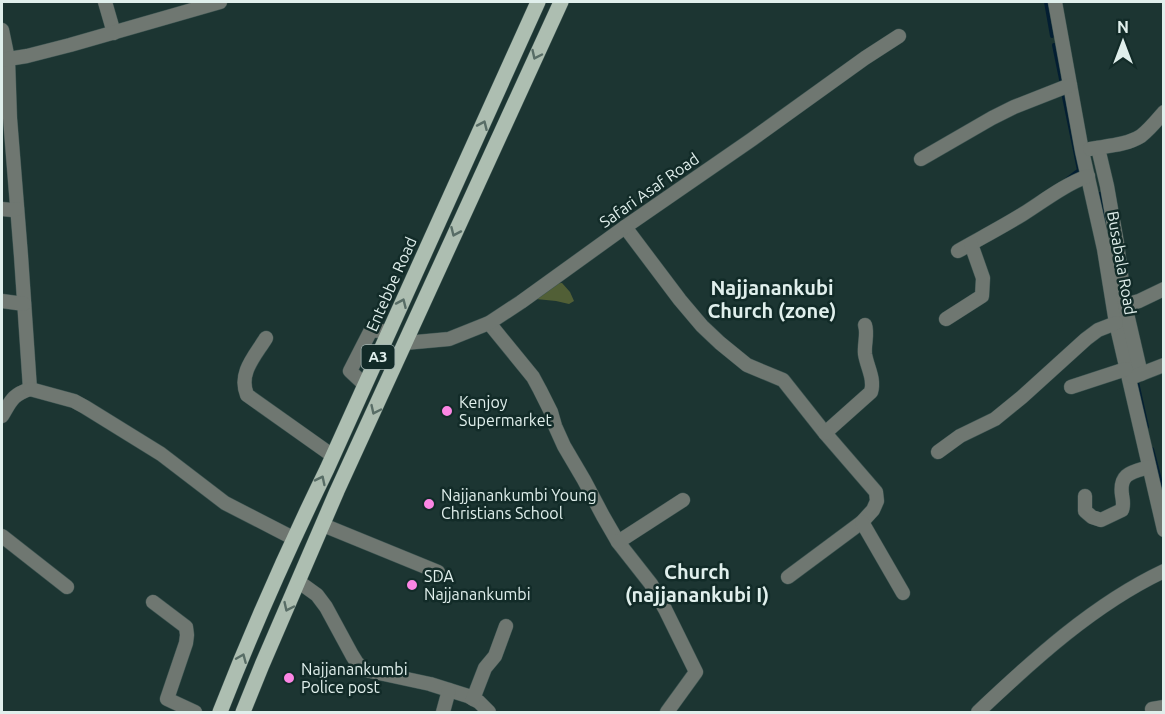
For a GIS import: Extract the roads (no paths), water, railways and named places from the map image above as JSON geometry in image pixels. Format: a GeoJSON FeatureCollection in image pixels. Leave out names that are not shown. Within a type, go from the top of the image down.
{"type":"FeatureCollection","features":[{"type":"Feature","properties":{"kind":"main road","name":"Entebbe Road"},"geometry":{"type":"LineString","coordinates":[[220,712],[293,538],[365,386],[538,2]]}},
{"type":"Feature","properties":{"kind":"main road","name":"A3"},"geometry":{"type":"LineString","coordinates":[[243,712],[323,525],[486,162],[561,2]]}},
{"type":"Feature","properties":{"kind":"street"},"geometry":{"type":"LineString","coordinates":[[105,2],[114,33]]}},
{"type":"Feature","properties":{"kind":"street"},"geometry":{"type":"LineString","coordinates":[[5,59],[27,56],[114,33],[220,2]]}},
{"type":"Feature","properties":{"kind":"street","name":"Busabala Road"},"geometry":{"type":"LineString","coordinates":[[1055,2],[1082,151],[1104,249],[1116,323],[1132,374],[1149,467],[1164,530]]}},
{"type":"Feature","properties":{"kind":"street"},"geometry":{"type":"LineString","coordinates":[[2,30],[30,389]]}},
{"type":"Feature","properties":{"kind":"street","name":"Safari Asaf Road"},"geometry":{"type":"LineString","coordinates":[[405,343],[449,339],[489,323],[899,36]]}},
{"type":"Feature","properties":{"kind":"street"},"geometry":{"type":"LineString","coordinates":[[921,159],[1014,107],[1070,85]]}},
{"type":"Feature","properties":{"kind":"street"},"geometry":{"type":"LineString","coordinates":[[1082,151],[1131,141],[1147,130],[1164,112]]}},
{"type":"Feature","properties":{"kind":"street"},"geometry":{"type":"LineString","coordinates":[[1098,148],[1117,243],[1132,374]]}},
{"type":"Feature","properties":{"kind":"street"},"geometry":{"type":"LineString","coordinates":[[958,251],[1022,215],[1061,188],[1088,176]]}},
{"type":"Feature","properties":{"kind":"street"},"geometry":{"type":"LineString","coordinates":[[2,209],[17,209]]}},
{"type":"Feature","properties":{"kind":"street"},"geometry":{"type":"LineString","coordinates":[[625,227],[702,326],[747,365],[783,380],[876,492],[877,501],[873,510],[862,522],[788,577]]}},
{"type":"Feature","properties":{"kind":"street"},"geometry":{"type":"LineString","coordinates":[[946,319],[982,296],[983,278],[971,244]]}},
{"type":"Feature","properties":{"kind":"street"},"geometry":{"type":"LineString","coordinates":[[1125,305],[1164,289]]}},
{"type":"Feature","properties":{"kind":"street"},"geometry":{"type":"LineString","coordinates":[[2,301],[24,304]]}},
{"type":"Feature","properties":{"kind":"street"},"geometry":{"type":"LineString","coordinates":[[489,323],[526,368],[540,390],[564,446],[618,542],[651,584],[696,672],[667,712]]}},
{"type":"Feature","properties":{"kind":"street"},"geometry":{"type":"LineString","coordinates":[[938,453],[960,436],[995,419],[1086,339],[1098,330],[1116,323]]}},
{"type":"Feature","properties":{"kind":"street"},"geometry":{"type":"LineString","coordinates":[[825,433],[871,392],[872,379],[865,351],[866,325]]}},
{"type":"Feature","properties":{"kind":"street"},"geometry":{"type":"LineString","coordinates":[[266,338],[245,373],[244,381],[248,395],[333,456]]}},
{"type":"Feature","properties":{"kind":"street"},"geometry":{"type":"LineString","coordinates":[[1071,387],[1164,365]]}},
{"type":"Feature","properties":{"kind":"street"},"geometry":{"type":"LineString","coordinates":[[2,416],[10,401],[18,393],[30,389],[86,406],[161,454],[225,503],[293,538]]}},
{"type":"Feature","properties":{"kind":"street"},"geometry":{"type":"LineString","coordinates":[[1085,496],[1085,511],[1101,520],[1122,510],[1124,506],[1121,483],[1125,476],[1149,467]]}},
{"type":"Feature","properties":{"kind":"street"},"geometry":{"type":"LineString","coordinates":[[618,542],[683,500]]}},
{"type":"Feature","properties":{"kind":"street"},"geometry":{"type":"LineString","coordinates":[[862,522],[903,593]]}},
{"type":"Feature","properties":{"kind":"street"},"geometry":{"type":"LineString","coordinates":[[323,525],[438,572]]}},
{"type":"Feature","properties":{"kind":"street"},"geometry":{"type":"LineString","coordinates":[[2,536],[68,587]]}},
{"type":"Feature","properties":{"kind":"street"},"geometry":{"type":"LineString","coordinates":[[978,712],[1009,682],[1082,621],[1164,571]]}},
{"type":"Feature","properties":{"kind":"street"},"geometry":{"type":"LineString","coordinates":[[299,582],[317,595],[351,655],[365,670],[449,690],[479,702],[489,712]]}},
{"type":"Feature","properties":{"kind":"street"},"geometry":{"type":"LineString","coordinates":[[153,602],[186,627],[186,643],[167,699],[195,712]]}},
{"type":"Feature","properties":{"kind":"street"},"geometry":{"type":"LineString","coordinates":[[473,699],[485,668],[495,656],[506,626]]}},
{"type":"Feature","properties":{"kind":"street"},"geometry":{"type":"LineString","coordinates":[[443,712],[449,690]]}},
{"type":"Feature","properties":{"kind":"waterway"},"geometry":{"type":"LineString","coordinates":[[1046,2],[1052,36]]}},
{"type":"Feature","properties":{"kind":"waterway"},"geometry":{"type":"LineString","coordinates":[[1054,45],[1062,84]]}},
{"type":"Feature","properties":{"kind":"waterway"},"geometry":{"type":"LineString","coordinates":[[1063,92],[1079,170],[1066,180]]}},
{"type":"Feature","properties":{"kind":"waterway"},"geometry":{"type":"LineString","coordinates":[[1100,194],[1105,224]]}},
{"type":"Feature","properties":{"kind":"waterway"},"geometry":{"type":"LineString","coordinates":[[1137,382],[1147,427]]}},
{"type":"Feature","properties":{"kind":"waterway"},"geometry":{"type":"LineString","coordinates":[[1152,449],[1164,495]]}},
{"type":"Feature","properties":{"kind":"place","name":"Kenjoy Supermarket"},"geometry":{"type":"Point","coordinates":[447,411]}},
{"type":"Feature","properties":{"kind":"place","name":"Najjanankumbi Young Christians School"},"geometry":{"type":"Point","coordinates":[429,504]}},
{"type":"Feature","properties":{"kind":"place","name":"SDA Najjanankumbi"},"geometry":{"type":"Point","coordinates":[412,585]}},
{"type":"Feature","properties":{"kind":"place","name":"Najjanankumbi Police post"},"geometry":{"type":"Point","coordinates":[289,678]}},
{"type":"Feature","properties":{"kind":"district","name":"Najjanankubi Church (zone)"},"geometry":{"type":"Point","coordinates":[772,300]}},
{"type":"Feature","properties":{"kind":"district","name":"Church (najjanankubi I)"},"geometry":{"type":"Point","coordinates":[697,584]}}]}
